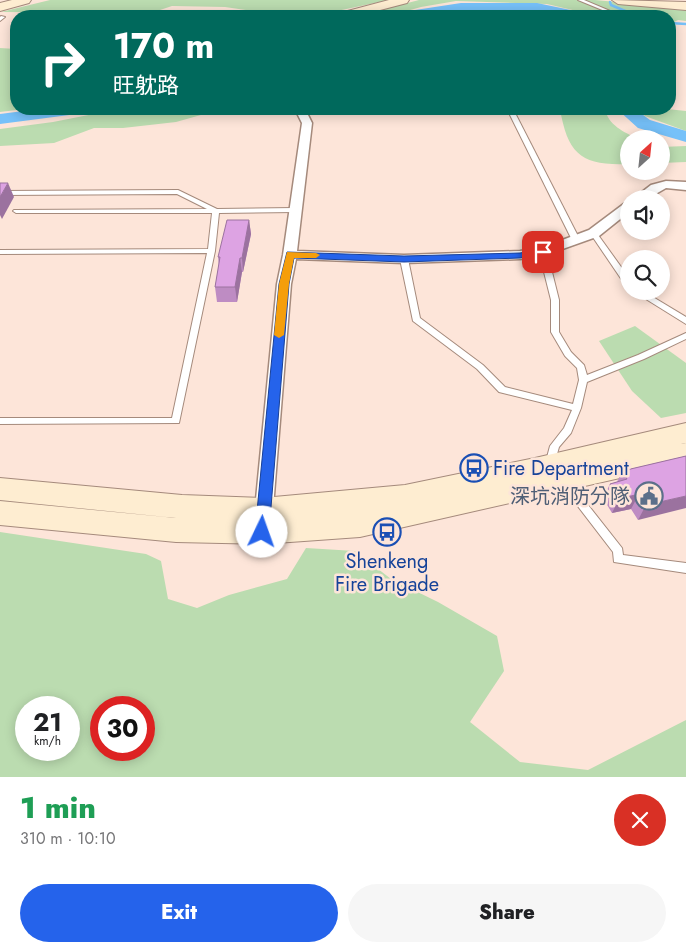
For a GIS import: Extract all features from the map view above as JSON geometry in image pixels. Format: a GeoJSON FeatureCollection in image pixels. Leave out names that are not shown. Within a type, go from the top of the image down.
{"type":"FeatureCollection","features":[{"type":"Feature","properties":{"kind":"main road"},"geometry":{"type":"LineString","coordinates":[[1,15],[26,0]]}},
{"type":"Feature","properties":{"kind":"main road"},"geometry":{"type":"LineString","coordinates":[[366,10],[403,0]]}},
{"type":"Feature","properties":{"kind":"main road"},"geometry":{"type":"LineString","coordinates":[[618,0],[686,6]]}},
{"type":"Feature","properties":{"kind":"main road"},"geometry":{"type":"LineString","coordinates":[[0,489],[182,507],[263,521],[360,525],[556,472],[686,433]]}},
{"type":"Feature","properties":{"kind":"main road"},"geometry":{"type":"LineString","coordinates":[[556,472],[686,453]]}},
{"type":"Feature","properties":{"kind":"main road"},"geometry":{"type":"LineString","coordinates":[[0,512],[176,530],[263,521]]}},
{"type":"Feature","properties":{"kind":"street"},"geometry":{"type":"LineString","coordinates":[[263,521],[284,284],[290,254],[307,123],[302,115]]}},
{"type":"Feature","properties":{"kind":"street"},"geometry":{"type":"LineString","coordinates":[[650,190],[663,184],[686,186]]}},
{"type":"Feature","properties":{"kind":"street"},"geometry":{"type":"LineString","coordinates":[[290,254],[404,259],[520,255],[543,252],[594,233],[620,213]]}},
{"type":"Feature","properties":{"kind":"lane"},"geometry":{"type":"LineString","coordinates":[[580,0],[605,10]]}},
{"type":"Feature","properties":{"kind":"lane"},"geometry":{"type":"LineString","coordinates":[[513,115],[576,240]]}},
{"type":"Feature","properties":{"kind":"lane"},"geometry":{"type":"LineString","coordinates":[[0,193],[178,192],[216,211]]}},
{"type":"Feature","properties":{"kind":"lane"},"geometry":{"type":"LineString","coordinates":[[16,212],[295,210]]}},
{"type":"Feature","properties":{"kind":"lane"},"geometry":{"type":"LineString","coordinates":[[0,420],[176,421],[211,251],[216,211]]}},
{"type":"Feature","properties":{"kind":"lane"},"geometry":{"type":"LineString","coordinates":[[594,233],[620,271]]}},
{"type":"Feature","properties":{"kind":"lane"},"geometry":{"type":"LineString","coordinates":[[0,252],[211,251]]}},
{"type":"Feature","properties":{"kind":"lane"},"geometry":{"type":"LineString","coordinates":[[543,252],[555,300],[556,332],[568,354],[581,367],[583,380],[577,408],[568,430],[555,446],[556,472],[618,551],[618,559],[686,568]]}},
{"type":"Feature","properties":{"kind":"lane"},"geometry":{"type":"LineString","coordinates":[[404,259],[416,319],[480,366],[502,390],[577,408]]}},
{"type":"Feature","properties":{"kind":"lane"},"geometry":{"type":"LineString","coordinates":[[652,300],[686,321]]}},
{"type":"Feature","properties":{"kind":"lane"},"geometry":{"type":"LineString","coordinates":[[583,380],[642,357],[686,336]]}},
{"type":"Feature","properties":{"kind":"green space"},"geometry":{"type":"Polygon","coordinates":[[[50,0],[389,0],[342,10],[245,10],[225,7],[172,6],[160,10],[10,10],[10,12],[1,12],[50,0]]]}},
{"type":"Feature","properties":{"kind":"green space"},"geometry":{"type":"Polygon","coordinates":[[[419,0],[595,0],[681,8],[686,10],[686,21],[676,21],[676,10],[572,10],[547,4],[456,1],[410,10],[381,10],[419,0]]]}},
{"type":"Feature","properties":{"kind":"green space"},"geometry":{"type":"Polygon","coordinates":[[[0,48],[10,49],[10,111],[0,112],[0,48]]]}},
{"type":"Feature","properties":{"kind":"green space"},"geometry":{"type":"Polygon","coordinates":[[[676,110],[686,111],[686,131],[645,116],[676,115],[676,110]]]}},
{"type":"Feature","properties":{"kind":"green space"},"geometry":{"type":"Polygon","coordinates":[[[89,115],[201,115],[176,122],[123,128],[94,128],[54,143],[0,146],[0,129],[89,115]]]}},
{"type":"Feature","properties":{"kind":"green space"},"geometry":{"type":"Polygon","coordinates":[[[561,115],[607,115],[613,124],[621,130],[620,164],[600,163],[589,160],[573,147],[561,115]]]}},
{"type":"Feature","properties":{"kind":"green space"},"geometry":{"type":"Polygon","coordinates":[[[686,146],[686,162],[670,163],[670,147],[686,146]]]}},
{"type":"Feature","properties":{"kind":"green space"},"geometry":{"type":"Polygon","coordinates":[[[635,326],[686,363],[686,413],[661,418],[632,391],[599,341],[635,326]]]}},
{"type":"Feature","properties":{"kind":"green space"},"geometry":{"type":"Polygon","coordinates":[[[0,532],[146,554],[161,561],[168,599],[197,608],[229,595],[287,579],[306,548],[355,551],[391,579],[438,602],[497,636],[504,671],[470,722],[520,762],[588,770],[686,720],[686,777],[0,777],[0,532]]]}},
{"type":"Feature","properties":{"kind":"building"},"geometry":{"type":"Polygon","coordinates":[[[0,183],[8,183],[0,197],[0,183]]]}},
{"type":"Feature","properties":{"kind":"building"},"geometry":{"type":"Polygon","coordinates":[[[227,220],[249,220],[235,287],[215,287],[220,257],[218,257],[227,220]]]}},
{"type":"Feature","properties":{"kind":"building"},"geometry":{"type":"Polygon","coordinates":[[[686,456],[686,496],[646,505],[639,494],[619,499],[610,484],[627,479],[622,471],[686,456]]]}},
{"type":"Feature","properties":{"kind":"waterway"},"geometry":{"type":"LineString","coordinates":[[610,2],[611,5],[623,10]]}},
{"type":"Feature","properties":{"kind":"waterway"},"geometry":{"type":"LineString","coordinates":[[441,10],[461,7],[537,7],[551,10]]}},
{"type":"Feature","properties":{"kind":"waterway"},"geometry":{"type":"LineString","coordinates":[[676,23],[686,24]]}},
{"type":"Feature","properties":{"kind":"waterway"},"geometry":{"type":"LineString","coordinates":[[0,119],[31,115]]}},
{"type":"Feature","properties":{"kind":"waterway"},"geometry":{"type":"LineString","coordinates":[[633,115],[644,124],[686,137]]}},
{"type":"Feature","properties":{"kind":"slow traffic"},"geometry":{"type":"LineString","coordinates":[[279,335],[284,284],[290,254],[316,255]]}},
{"type":"Feature","properties":{"kind":"place","name":"Fire Department"},"geometry":{"type":"Point","coordinates":[474,468]}},
{"type":"Feature","properties":{"kind":"place","name":"深坑消防分隊"},"geometry":{"type":"Point","coordinates":[649,496]}},
{"type":"Feature","properties":{"kind":"place","name":"Shenkeng Fire Brigade"},"geometry":{"type":"Point","coordinates":[387,532]}},
{"type":"Feature","properties":{"kind":"route"},"geometry":{"type":"LineString","coordinates":[[262,532],[284,284],[290,254],[404,259],[520,255],[543,252]]}}]}
